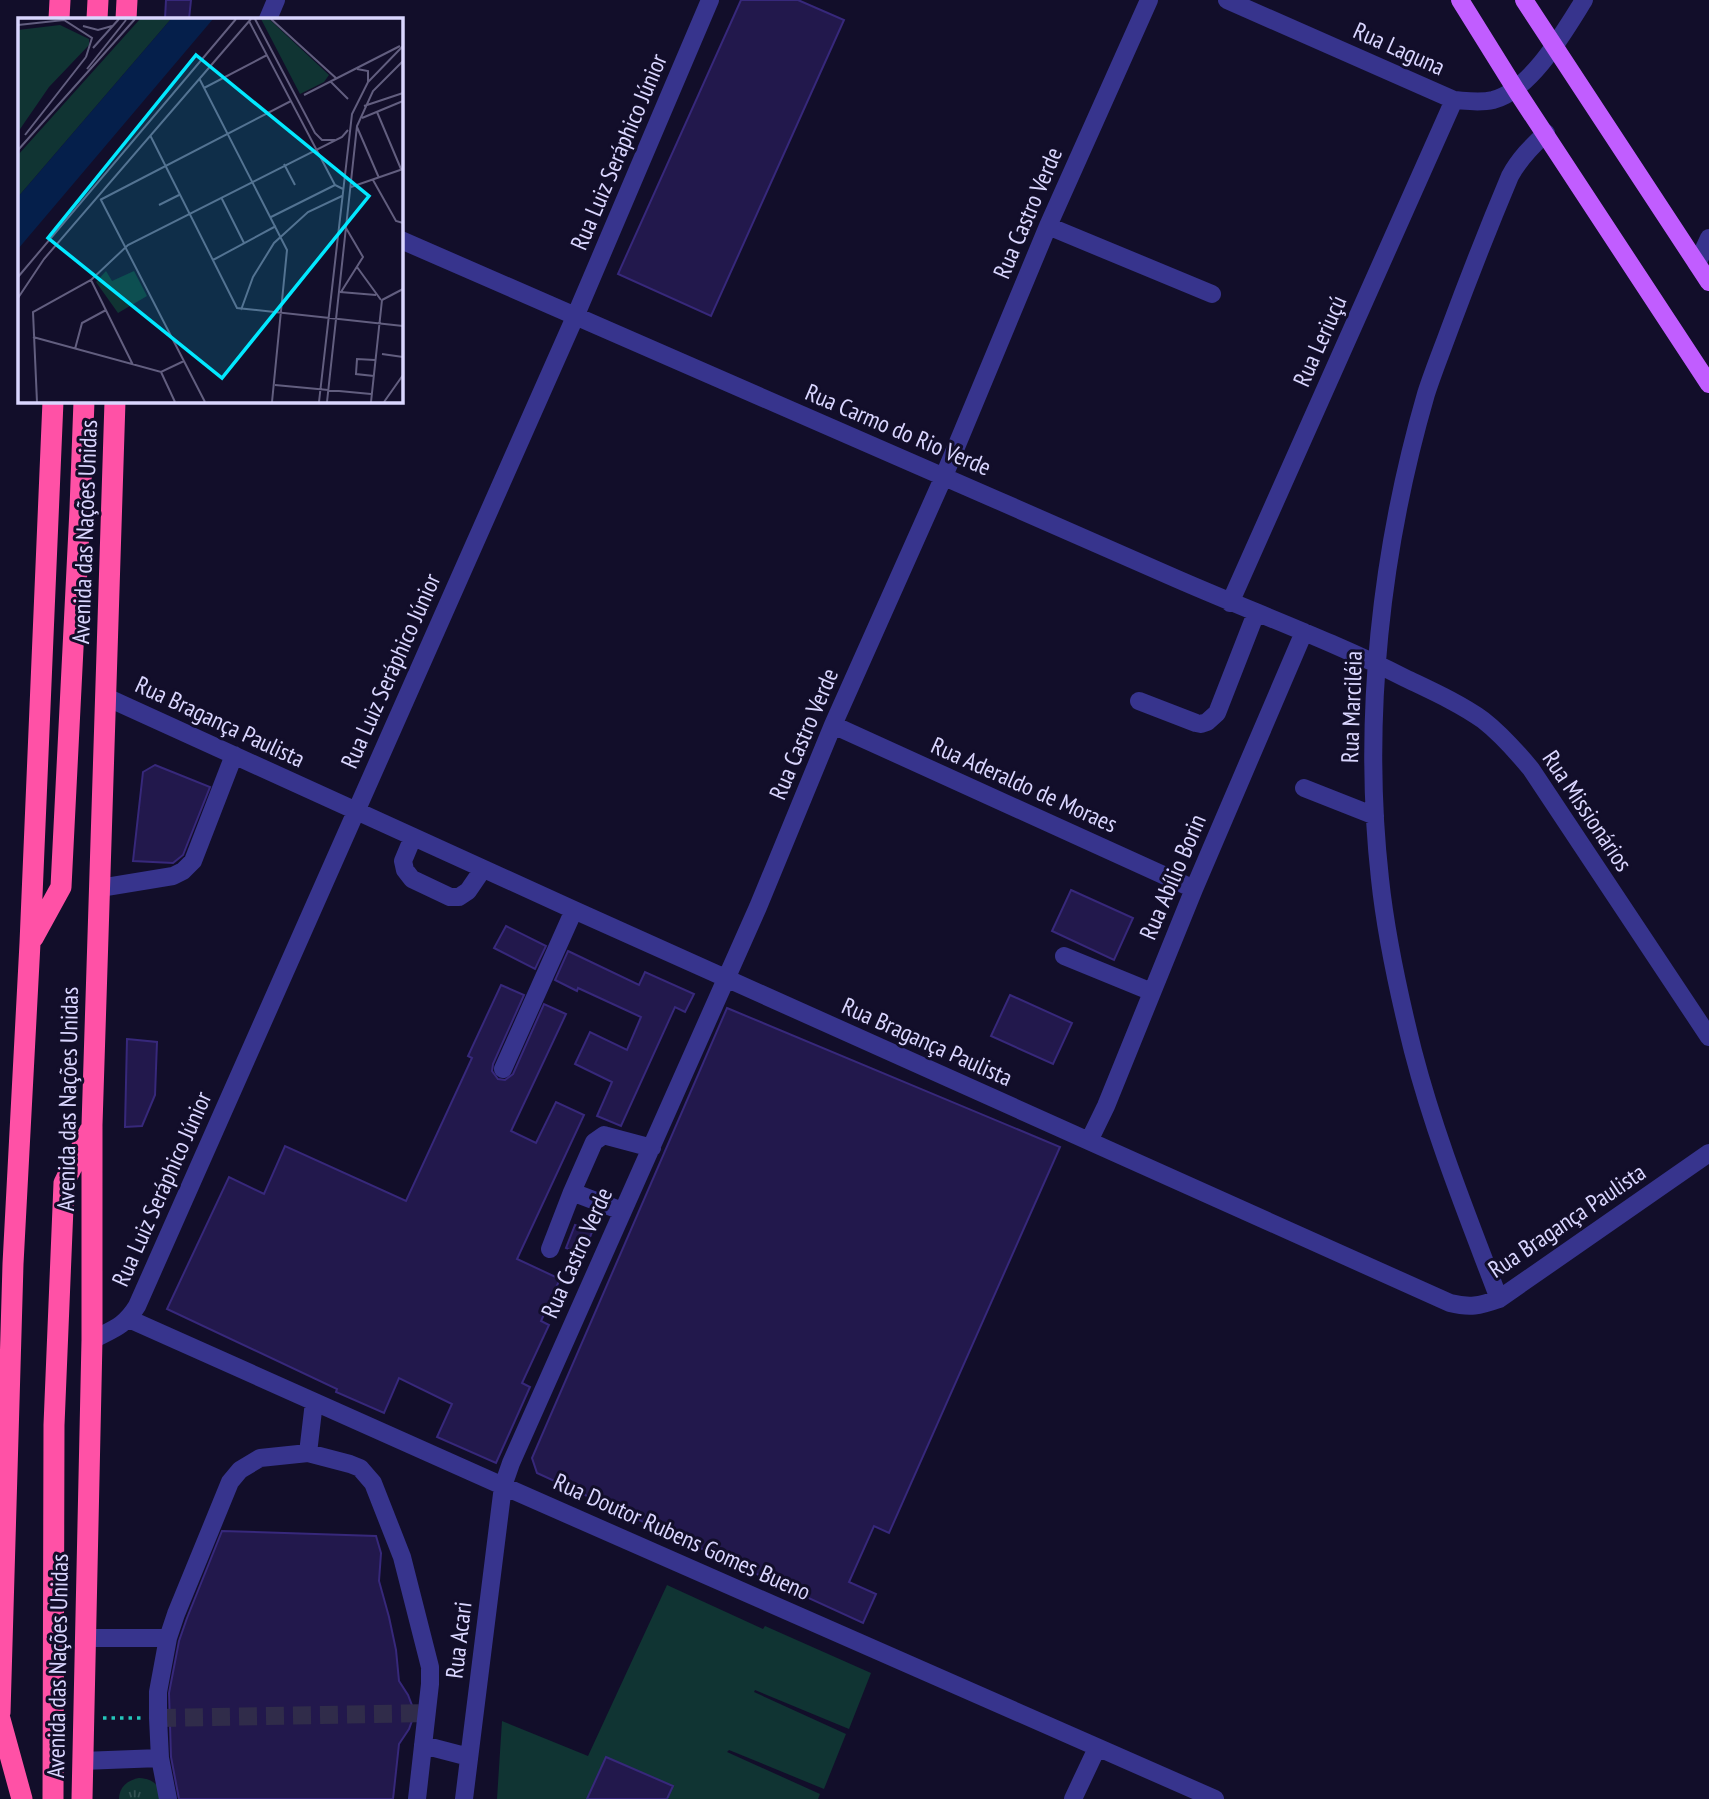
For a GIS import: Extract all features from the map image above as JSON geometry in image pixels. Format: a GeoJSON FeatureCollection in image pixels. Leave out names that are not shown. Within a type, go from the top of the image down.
{"type":"FeatureCollection","features":[{"type":"Feature","properties":{"kind":"highway"},"geometry":{"type":"LineString","coordinates":[[59,18],[60,0]]}},
{"type":"Feature","properties":{"kind":"highway"},"geometry":{"type":"LineString","coordinates":[[97,18],[98,0]]}},
{"type":"Feature","properties":{"kind":"highway"},"geometry":{"type":"LineString","coordinates":[[126,18],[127,0]]}},
{"type":"Feature","properties":{"kind":"highway"},"geometry":{"type":"LineString","coordinates":[[0,1713],[13,1264],[30,943],[53,402]]}},
{"type":"Feature","properties":{"kind":"highway"},"geometry":{"type":"LineString","coordinates":[[30,943],[61,887],[84,402]]}},
{"type":"Feature","properties":{"kind":"highway","name":"Avenida das Nações Unidas"},"geometry":{"type":"LineString","coordinates":[[82,1799],[92,1340],[92,1125],[115,402]]}},
{"type":"Feature","properties":{"kind":"highway"},"geometry":{"type":"LineString","coordinates":[[53,1799],[54,1425],[64,1183],[92,1125]]}},
{"type":"Feature","properties":{"kind":"highway"},"geometry":{"type":"LineString","coordinates":[[0,1719],[22,1799]]}},
{"type":"Feature","properties":{"kind":"main road"},"geometry":{"type":"LineString","coordinates":[[1461,0],[1516,90],[1709,384]]}},
{"type":"Feature","properties":{"kind":"main road"},"geometry":{"type":"LineString","coordinates":[[1524,0],[1709,282]]}},
{"type":"Feature","properties":{"kind":"street"},"geometry":{"type":"LineString","coordinates":[[268,18],[276,0]]}},
{"type":"Feature","properties":{"kind":"street","name":"Rua Luiz Seráphico Júnior"},"geometry":{"type":"LineString","coordinates":[[92,1340],[121,1326],[138,1306],[575,317],[710,0]]}},
{"type":"Feature","properties":{"kind":"street","name":"Rua Castro Verde"},"geometry":{"type":"LineString","coordinates":[[503,1486],[758,907],[833,725],[944,476],[1048,226],[1149,0]]}},
{"type":"Feature","properties":{"kind":"street","name":"Rua Laguna"},"geometry":{"type":"LineString","coordinates":[[1227,0],[1454,100],[1482,102],[1516,90]]}},
{"type":"Feature","properties":{"kind":"street"},"geometry":{"type":"LineString","coordinates":[[1516,90],[1554,48],[1584,0]]}},
{"type":"Feature","properties":{"kind":"street","name":"Rua Leriuçú"},"geometry":{"type":"LineString","coordinates":[[1230,603],[1454,100]]}},
{"type":"Feature","properties":{"kind":"street","name":"Rua Marciléia"},"geometry":{"type":"LineString","coordinates":[[1499,1299],[1438,1134],[1412,1048],[1391,952],[1380,880],[1375,816],[1373,741],[1376,663],[1394,531],[1427,392],[1476,255],[1510,176],[1523,156],[1546,133]]}},
{"type":"Feature","properties":{"kind":"street"},"geometry":{"type":"LineString","coordinates":[[1048,226],[1212,294]]}},
{"type":"Feature","properties":{"kind":"street"},"geometry":{"type":"LineString","coordinates":[[1697,264],[1709,238]]}},
{"type":"Feature","properties":{"kind":"street","name":"Rua Carmo do Rio Verde"},"geometry":{"type":"LineString","coordinates":[[402,240],[1230,603],[1376,663]]}},
{"type":"Feature","properties":{"kind":"street"},"geometry":{"type":"LineString","coordinates":[[1139,701],[1196,723],[1207,722],[1217,713],[1256,613]]}},
{"type":"Feature","properties":{"kind":"street","name":"Rua Abílio Borin"},"geometry":{"type":"LineString","coordinates":[[1089,1142],[1304,632]]}},
{"type":"Feature","properties":{"kind":"street","name":"Rua Missionários"},"geometry":{"type":"LineString","coordinates":[[1376,663],[1456,703],[1506,739],[1531,769],[1709,1037]]}},
{"type":"Feature","properties":{"kind":"street","name":"Rua Bragança Paulista"},"geometry":{"type":"LineString","coordinates":[[106,697],[574,911],[1450,1303],[1466,1307],[1479,1306],[1499,1299],[1709,1153]]}},
{"type":"Feature","properties":{"kind":"street","name":"Rua Aderaldo de Moraes"},"geometry":{"type":"LineString","coordinates":[[833,725],[1194,889]]}},
{"type":"Feature","properties":{"kind":"street"},"geometry":{"type":"LineString","coordinates":[[100,888],[173,876],[189,865],[193,861],[234,755]]}},
{"type":"Feature","properties":{"kind":"street"},"geometry":{"type":"LineString","coordinates":[[1304,788],[1375,816]]}},
{"type":"Feature","properties":{"kind":"street"},"geometry":{"type":"LineString","coordinates":[[414,837],[404,861],[405,870],[412,879],[450,897],[459,897],[468,891],[483,869]]}},
{"type":"Feature","properties":{"kind":"street"},"geometry":{"type":"LineString","coordinates":[[503,1069],[574,911]]}},
{"type":"Feature","properties":{"kind":"street"},"geometry":{"type":"LineString","coordinates":[[1064,956],[1152,992]]}},
{"type":"Feature","properties":{"kind":"street"},"geometry":{"type":"LineString","coordinates":[[550,1249],[594,1142],[607,1136],[652,1149]]}},
{"type":"Feature","properties":{"kind":"street"},"geometry":{"type":"LineString","coordinates":[[572,1192],[622,1211]]}},
{"type":"Feature","properties":{"kind":"street","name":"Rua Doutor Rubens Gomes Bueno"},"geometry":{"type":"LineString","coordinates":[[129,1319],[1215,1799]]}},
{"type":"Feature","properties":{"kind":"street"},"geometry":{"type":"LineString","coordinates":[[308,1453],[314,1402]]}},
{"type":"Feature","properties":{"kind":"street"},"geometry":{"type":"LineString","coordinates":[[168,1799],[160,1758],[158,1692],[168,1638],[176,1614],[230,1482],[240,1470],[260,1458],[308,1453],[360,1468],[373,1483],[402,1557],[430,1667],[417,1799]]}},
{"type":"Feature","properties":{"kind":"street","name":"Rua Acari"},"geometry":{"type":"LineString","coordinates":[[464,1799],[503,1486]]}},
{"type":"Feature","properties":{"kind":"street"},"geometry":{"type":"LineString","coordinates":[[85,1638],[168,1638]]}},
{"type":"Feature","properties":{"kind":"street"},"geometry":{"type":"LineString","coordinates":[[423,1745],[469,1757]]}},
{"type":"Feature","properties":{"kind":"street"},"geometry":{"type":"LineString","coordinates":[[1073,1799],[1097,1748]]}},
{"type":"Feature","properties":{"kind":"street"},"geometry":{"type":"LineString","coordinates":[[82,1761],[160,1758]]}},
{"type":"Feature","properties":{"kind":"path"},"geometry":{"type":"LineString","coordinates":[[83,1718],[158,1718]]}},
{"type":"Feature","properties":{"kind":"green space"},"geometry":{"type":"Polygon","coordinates":[[[667,1585],[763,1629],[765,1626],[871,1673],[849,1729],[755,1690],[754,1692],[846,1734],[824,1789],[729,1750],[727,1752],[820,1794],[818,1799],[497,1799],[502,1721],[588,1756],[667,1585]]]}},
{"type":"Feature","properties":{"kind":"green space"},"geometry":{"type":"Polygon","coordinates":[[[139,1778],[155,1784],[163,1799],[119,1799],[125,1785],[139,1778]]]}},
{"type":"Feature","properties":{"kind":"building"},"geometry":{"type":"Polygon","coordinates":[[[166,0],[191,0],[189,18],[165,18],[166,0]]]}},
{"type":"Feature","properties":{"kind":"building"},"geometry":{"type":"Polygon","coordinates":[[[741,0],[798,0],[844,20],[711,316],[618,274],[741,0]]]}},
{"type":"Feature","properties":{"kind":"building"},"geometry":{"type":"Polygon","coordinates":[[[155,765],[210,787],[183,855],[173,863],[133,861],[143,772],[155,765]]]}},
{"type":"Feature","properties":{"kind":"building"},"geometry":{"type":"Polygon","coordinates":[[[1071,890],[1133,918],[1114,960],[1052,931],[1071,890]]]}},
{"type":"Feature","properties":{"kind":"building"},"geometry":{"type":"Polygon","coordinates":[[[506,926],[546,946],[535,969],[494,948],[506,926]]]}},
{"type":"Feature","properties":{"kind":"building"},"geometry":{"type":"Polygon","coordinates":[[[568,951],[639,985],[645,972],[694,994],[685,1012],[675,1007],[621,1126],[597,1116],[612,1082],[575,1064],[590,1032],[627,1050],[641,1017],[555,980],[568,951]]]}},
{"type":"Feature","properties":{"kind":"building"},"geometry":{"type":"Polygon","coordinates":[[[501,985],[524,995],[493,1064],[492,1071],[498,1079],[505,1080],[513,1074],[544,1004],[566,1014],[511,1131],[536,1143],[556,1102],[584,1115],[517,1259],[560,1279],[541,1321],[549,1325],[522,1383],[530,1387],[496,1463],[437,1437],[452,1404],[399,1378],[384,1413],[167,1309],[229,1177],[264,1194],[285,1146],[406,1201],[472,1058],[468,1056],[501,985]]]}},
{"type":"Feature","properties":{"kind":"building"},"geometry":{"type":"Polygon","coordinates":[[[1010,995],[1072,1023],[1053,1064],[991,1036],[1010,995]]]}},
{"type":"Feature","properties":{"kind":"building"},"geometry":{"type":"Polygon","coordinates":[[[727,1008],[1060,1147],[889,1533],[874,1526],[849,1582],[876,1594],[863,1623],[537,1473],[532,1458],[727,1008]]]}},
{"type":"Feature","properties":{"kind":"building"},"geometry":{"type":"Polygon","coordinates":[[[127,1039],[157,1042],[155,1095],[142,1126],[125,1127],[127,1039]]]}},
{"type":"Feature","properties":{"kind":"building"},"geometry":{"type":"Polygon","coordinates":[[[575,1225],[592,1232],[583,1255],[566,1248],[575,1225]]]}},
{"type":"Feature","properties":{"kind":"building"},"geometry":{"type":"Polygon","coordinates":[[[222,1531],[376,1536],[381,1553],[379,1581],[396,1650],[399,1681],[413,1708],[409,1729],[399,1744],[393,1799],[179,1799],[171,1757],[169,1693],[179,1641],[222,1531]]]}},
{"type":"Feature","properties":{"kind":"building"},"geometry":{"type":"Polygon","coordinates":[[[606,1757],[673,1786],[667,1799],[587,1799],[606,1757]]]}},
{"type":"Feature","properties":{"kind":"tunnel"},"geometry":{"type":"LineString","coordinates":[[158,1718],[427,1713]]}}]}
